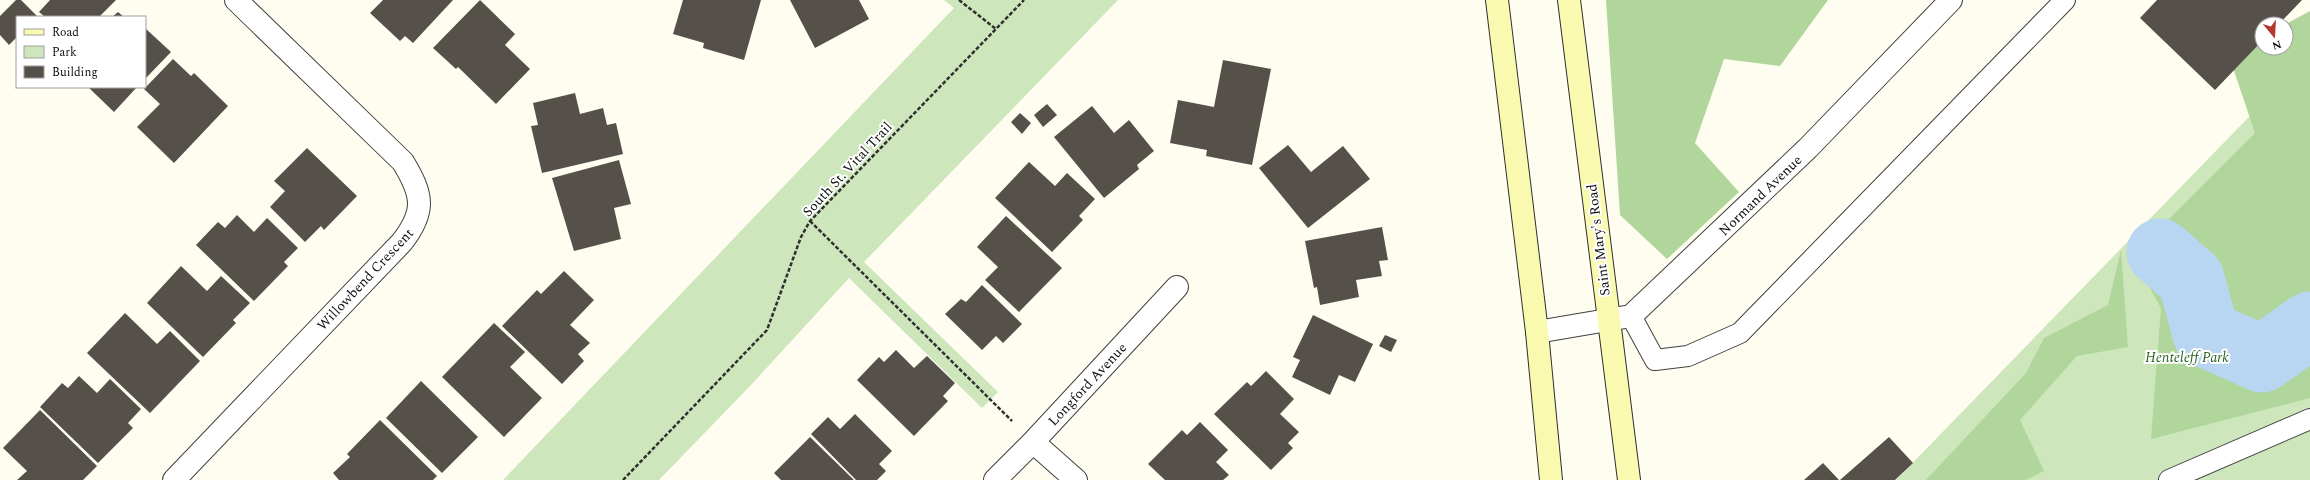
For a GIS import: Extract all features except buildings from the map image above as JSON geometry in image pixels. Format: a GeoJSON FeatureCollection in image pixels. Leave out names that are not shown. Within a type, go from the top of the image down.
{"type":"FeatureCollection","features":[{"type":"Feature","properties":{"kind":"main road"},"geometry":{"type":"LineString","coordinates":[[1497,0],[1537,332],[1552,480]]}},
{"type":"Feature","properties":{"kind":"main road","name":"Saint Mary's Road"},"geometry":{"type":"LineString","coordinates":[[1569,0],[1607,322],[1629,480]]}},
{"type":"Feature","properties":{"kind":"street","name":"Willowbend Crescent"},"geometry":{"type":"LineString","coordinates":[[174,480],[402,242],[415,225],[420,207],[414,180],[403,162],[236,0]]}},
{"type":"Feature","properties":{"kind":"street","name":"Normand Avenue"},"geometry":{"type":"LineString","coordinates":[[1537,332],[1607,322],[1631,316],[1808,148],[1951,0]]}},
{"type":"Feature","properties":{"kind":"street","name":"Longford Avenue"},"geometry":{"type":"LineString","coordinates":[[995,480],[1033,442],[1177,287]]}},
{"type":"Feature","properties":{"kind":"street"},"geometry":{"type":"LineString","coordinates":[[1033,442],[1076,480]]}},
{"type":"Feature","properties":{"kind":"lane"},"geometry":{"type":"LineString","coordinates":[[1631,316],[1655,360],[1688,356],[1740,333],[2065,0]]}},
{"type":"Feature","properties":{"kind":"lane"},"geometry":{"type":"LineString","coordinates":[[2168,480],[2310,419]]}},
{"type":"Feature","properties":{"kind":"path"},"geometry":{"type":"LineString","coordinates":[[958,0],[996,29]]}},
{"type":"Feature","properties":{"kind":"path","name":"South St. Vital Trail"},"geometry":{"type":"LineString","coordinates":[[623,480],[767,330],[801,237],[810,221],[1024,0]]}},
{"type":"Feature","properties":{"kind":"path"},"geometry":{"type":"LineString","coordinates":[[810,221],[1033,442]]}},
{"type":"Feature","properties":{"kind":"green space"},"geometry":{"type":"Polygon","coordinates":[[[944,0],[1118,0],[864,262],[998,392],[982,408],[849,278],[751,385],[659,480],[503,480],[954,8],[944,0]]]}},
{"type":"Feature","properties":{"kind":"green space"},"geometry":{"type":"Polygon","coordinates":[[[1606,0],[1828,0],[1780,66],[1724,59],[1695,143],[1739,192],[1667,259],[1620,215],[1606,0]]]}},
{"type":"Feature","properties":{"kind":"green space"},"geometry":{"type":"Polygon","coordinates":[[[2310,11],[2310,398],[2151,439],[2161,308],[2132,256],[2255,133],[2229,56],[2254,42],[2254,56],[2294,56],[2294,20],[2310,11]]]}},
{"type":"Feature","properties":{"kind":"green space","name":"Henteleff Park"},"geometry":{"type":"Polygon","coordinates":[[[2310,54],[2310,480],[1896,480],[2310,54]]]}},
{"type":"Feature","properties":{"kind":"green space"},"geometry":{"type":"Polygon","coordinates":[[[2121,250],[2128,347],[2077,356],[2020,420],[2044,471],[2026,480],[1926,480],[2026,373],[2044,338],[2108,305],[2121,250]]]}},
{"type":"Feature","properties":{"kind":"waterway"},"geometry":{"type":"LineString","coordinates":[[2160,252],[2191,279],[2206,334],[2262,359],[2310,325]]}}]}
